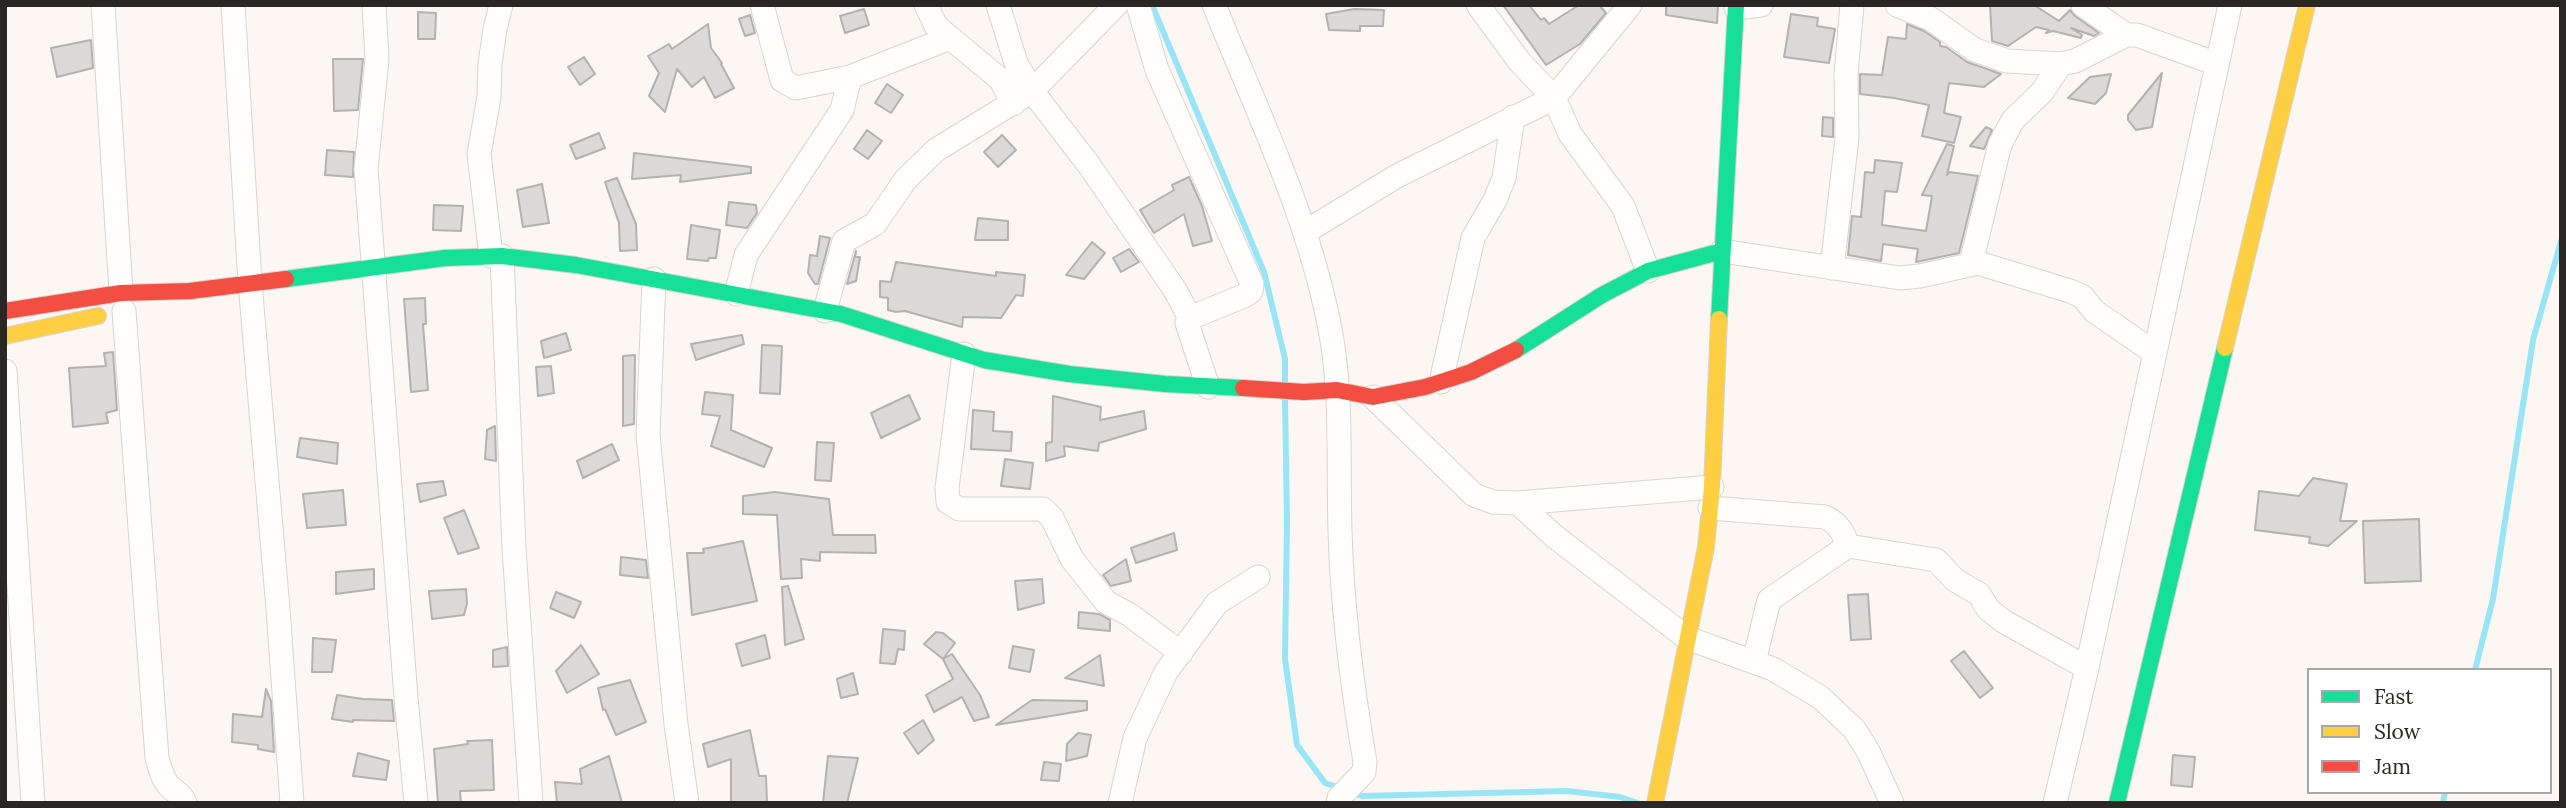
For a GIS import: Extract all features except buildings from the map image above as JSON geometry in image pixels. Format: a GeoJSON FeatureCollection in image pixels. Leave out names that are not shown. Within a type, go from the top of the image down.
{"type":"FeatureCollection","features":[{"type":"Feature","properties":{"kind":"main road"},"geometry":{"type":"LineString","coordinates":[[2117,803],[2306,5]]}},
{"type":"Feature","properties":{"kind":"main road"},"geometry":{"type":"LineString","coordinates":[[1656,795],[1706,547],[1711,498],[1736,7]]}},
{"type":"Feature","properties":{"kind":"main road"},"geometry":{"type":"LineString","coordinates":[[5,311],[122,301],[156,304],[190,291],[445,258],[496,256],[576,265],[825,311],[985,360],[1069,374],[1208,387],[1304,392],[1338,390],[1373,397],[1441,382],[1471,372],[1514,351],[1602,295],[1648,271],[1722,251]]}},
{"type":"Feature","properties":{"kind":"main road"},"geometry":{"type":"LineString","coordinates":[[5,336],[122,301]]}},
{"type":"Feature","properties":{"kind":"street"},"geometry":{"type":"LineString","coordinates":[[103,5],[122,301],[157,758],[164,779],[171,788],[181,793],[185,803]]}},
{"type":"Feature","properties":{"kind":"street"},"geometry":{"type":"LineString","coordinates":[[233,5],[250,283],[292,803]]}},
{"type":"Feature","properties":{"kind":"street"},"geometry":{"type":"LineString","coordinates":[[374,5],[377,59],[366,169],[408,701],[407,722],[416,803]]}},
{"type":"Feature","properties":{"kind":"street"},"geometry":{"type":"LineString","coordinates":[[501,5],[495,29],[489,97],[479,154],[496,256],[531,803]]}},
{"type":"Feature","properties":{"kind":"street"},"geometry":{"type":"LineString","coordinates":[[762,5],[782,80],[796,88],[850,77],[950,38]]}},
{"type":"Feature","properties":{"kind":"street"},"geometry":{"type":"LineString","coordinates":[[926,5],[936,26],[1000,80],[1013,104]]}},
{"type":"Feature","properties":{"kind":"street"},"geometry":{"type":"LineString","coordinates":[[998,5],[1016,63],[1032,91],[1175,290],[1189,318],[1187,323],[1208,387]]}},
{"type":"Feature","properties":{"kind":"street"},"geometry":{"type":"LineString","coordinates":[[825,311],[844,241],[875,224],[906,179],[936,150],[1032,91],[1116,5]]}},
{"type":"Feature","properties":{"kind":"street"},"geometry":{"type":"LineString","coordinates":[[1138,5],[1157,70],[1252,284],[1251,291],[1246,295],[1189,318]]}},
{"type":"Feature","properties":{"kind":"street"},"geometry":{"type":"LineString","coordinates":[[1214,5],[1305,232],[1319,279],[1332,340],[1338,390],[1340,532],[1347,634],[1364,772],[1339,801]]}},
{"type":"Feature","properties":{"kind":"street"},"geometry":{"type":"LineString","coordinates":[[1478,5],[1519,61],[1554,98],[1570,134],[1623,206],[1648,271]]}},
{"type":"Feature","properties":{"kind":"street"},"geometry":{"type":"LineString","coordinates":[[1305,232],[1396,176],[1554,98],[1630,5]]}},
{"type":"Feature","properties":{"kind":"street"},"geometry":{"type":"LineString","coordinates":[[1736,7],[1761,5]]}},
{"type":"Feature","properties":{"kind":"street"},"geometry":{"type":"LineString","coordinates":[[1832,268],[1847,138],[1846,74],[1852,5]]}},
{"type":"Feature","properties":{"kind":"street"},"geometry":{"type":"LineString","coordinates":[[1897,5],[1931,19],[1975,50],[2007,61],[2061,64],[2075,61],[2126,35],[2137,35],[2217,64]]}},
{"type":"Feature","properties":{"kind":"street"},"geometry":{"type":"LineString","coordinates":[[2083,5],[2126,35]]}},
{"type":"Feature","properties":{"kind":"street"},"geometry":{"type":"LineString","coordinates":[[2054,803],[2087,668],[2230,5]]}},
{"type":"Feature","properties":{"kind":"street"},"geometry":{"type":"LineString","coordinates":[[1971,263],[2003,137],[2013,120],[2042,92],[2061,64]]}},
{"type":"Feature","properties":{"kind":"street"},"geometry":{"type":"LineString","coordinates":[[736,294],[746,255],[842,110],[850,77]]}},
{"type":"Feature","properties":{"kind":"street"},"geometry":{"type":"LineString","coordinates":[[1441,382],[1473,238],[1495,200],[1504,178],[1513,117]]}},
{"type":"Feature","properties":{"kind":"street"},"geometry":{"type":"LineString","coordinates":[[1722,251],[1900,278],[1940,273],[1971,263],[1999,269],[2070,291],[2155,353]]}},
{"type":"Feature","properties":{"kind":"street"},"geometry":{"type":"LineString","coordinates":[[654,279],[648,435],[676,724],[687,803]]}},
{"type":"Feature","properties":{"kind":"street"},"geometry":{"type":"LineString","coordinates":[[964,354],[947,488],[948,502],[959,509],[1043,509],[1052,518],[1072,558],[1106,602],[1130,615],[1181,653]]}},
{"type":"Feature","properties":{"kind":"street"},"geometry":{"type":"LineString","coordinates":[[5,371],[33,803]]}},
{"type":"Feature","properties":{"kind":"street"},"geometry":{"type":"LineString","coordinates":[[1373,397],[1474,495],[1493,502],[1711,498],[1825,517],[1843,531],[1848,546]]}},
{"type":"Feature","properties":{"kind":"street"},"geometry":{"type":"LineString","coordinates":[[1518,503],[1554,537],[1688,638],[1773,669],[1820,696],[1854,729],[1868,751],[1892,803]]}},
{"type":"Feature","properties":{"kind":"street"},"geometry":{"type":"LineString","coordinates":[[1754,662],[1769,600],[1848,546],[1936,560],[1955,580],[1979,594],[1989,609],[2003,621],[2087,668]]}},
{"type":"Feature","properties":{"kind":"street"},"geometry":{"type":"LineString","coordinates":[[1120,803],[1135,738],[1166,673],[1217,603],[1258,577]]}},
{"type":"Feature","properties":{"kind":"waterway"},"geometry":{"type":"LineString","coordinates":[[1152,5],[1264,272],[1285,359],[1285,381]]}},
{"type":"Feature","properties":{"kind":"waterway"},"geometry":{"type":"LineString","coordinates":[[2476,668],[2493,599],[2533,340],[2561,241]]}},
{"type":"Feature","properties":{"kind":"waterway"},"geometry":{"type":"LineString","coordinates":[[1285,399],[1285,659],[1297,745],[1325,783],[1343,789]]}},
{"type":"Feature","properties":{"kind":"waterway"},"geometry":{"type":"LineString","coordinates":[[1353,793],[1362,796],[1567,791],[1620,797],[1638,803]]}},
{"type":"Feature","properties":{"kind":"waterway"},"geometry":{"type":"LineString","coordinates":[[2443,803],[2445,794]]}},
{"type":"Feature","properties":{"kind":"traffic: fast"},"geometry":{"type":"LineString","coordinates":[[1719,319],[1736,5]]}},
{"type":"Feature","properties":{"kind":"traffic: fast"},"geometry":{"type":"LineString","coordinates":[[1516,350],[1602,295],[1648,271],[1722,251]]}},
{"type":"Feature","properties":{"kind":"traffic: fast"},"geometry":{"type":"LineString","coordinates":[[286,279],[445,258],[502,256],[576,265],[841,314],[984,360],[1069,374],[1165,384],[1243,388]]}},
{"type":"Feature","properties":{"kind":"traffic: fast"},"geometry":{"type":"LineString","coordinates":[[2117,803],[2225,348]]}},
{"type":"Feature","properties":{"kind":"traffic: slow"},"geometry":{"type":"LineString","coordinates":[[2225,348],[2307,5]]}},
{"type":"Feature","properties":{"kind":"traffic: slow"},"geometry":{"type":"LineString","coordinates":[[5,336],[98,316]]}},
{"type":"Feature","properties":{"kind":"traffic: slow"},"geometry":{"type":"LineString","coordinates":[[1655,803],[1706,547],[1712,487],[1719,319]]}},
{"type":"Feature","properties":{"kind":"traffic: jam"},"geometry":{"type":"LineString","coordinates":[[5,311],[121,293],[190,291],[286,279]]}},
{"type":"Feature","properties":{"kind":"traffic: jam"},"geometry":{"type":"LineString","coordinates":[[1243,388],[1304,392],[1337,390],[1373,397],[1425,387],[1471,372],[1516,350]]}}]}
